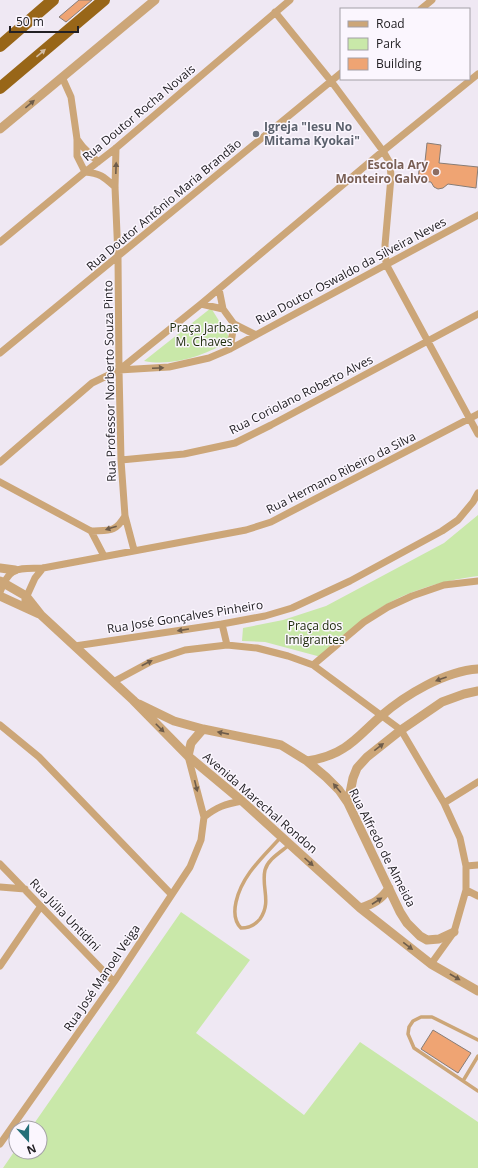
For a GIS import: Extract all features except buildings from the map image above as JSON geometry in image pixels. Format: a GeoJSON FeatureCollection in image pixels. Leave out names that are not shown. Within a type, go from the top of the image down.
{"type":"FeatureCollection","features":[{"type":"Feature","properties":{"kind":"highway"},"geometry":{"type":"LineString","coordinates":[[0,46],[54,0]]}},
{"type":"Feature","properties":{"kind":"highway"},"geometry":{"type":"LineString","coordinates":[[0,88],[104,0]]}},
{"type":"Feature","properties":{"kind":"street"},"geometry":{"type":"LineString","coordinates":[[0,129],[155,0]]}},
{"type":"Feature","properties":{"kind":"street","name":"Rua Doutor Rocha Novais"},"geometry":{"type":"LineString","coordinates":[[0,242],[116,148],[290,0]]}},
{"type":"Feature","properties":{"kind":"street"},"geometry":{"type":"LineString","coordinates":[[422,8],[432,0]]}},
{"type":"Feature","properties":{"kind":"street"},"geometry":{"type":"LineString","coordinates":[[275,12],[331,81],[383,151],[390,163],[391,177],[385,245],[386,264],[478,434]]}},
{"type":"Feature","properties":{"kind":"street","name":"Rua Doutor Antônio Maria Brandão"},"geometry":{"type":"LineString","coordinates":[[0,353],[340,74]]}},
{"type":"Feature","properties":{"kind":"street"},"geometry":{"type":"LineString","coordinates":[[0,462],[92,383],[119,370],[201,304],[383,151],[478,74]]}},
{"type":"Feature","properties":{"kind":"street"},"geometry":{"type":"LineString","coordinates":[[62,77],[71,97],[77,139],[77,156],[85,172],[104,176],[115,187]]}},
{"type":"Feature","properties":{"kind":"street"},"geometry":{"type":"LineString","coordinates":[[77,139],[98,162]]}},
{"type":"Feature","properties":{"kind":"street","name":"Rua Professor Norberto Souza Pinto"},"geometry":{"type":"LineString","coordinates":[[116,148],[115,187],[118,257],[121,460],[125,516],[134,550]]}},
{"type":"Feature","properties":{"kind":"street","name":"Rua Doutor Oswaldo da Silveira Neves"},"geometry":{"type":"LineString","coordinates":[[119,370],[169,367],[209,358],[230,349],[478,215]]}},
{"type":"Feature","properties":{"kind":"street"},"geometry":{"type":"LineString","coordinates":[[219,289],[222,309],[234,324],[256,335]]}},
{"type":"Feature","properties":{"kind":"street"},"geometry":{"type":"LineString","coordinates":[[201,304],[222,309]]}},
{"type":"Feature","properties":{"kind":"street","name":"Rua Coriolano Roberto Alves"},"geometry":{"type":"LineString","coordinates":[[121,460],[184,454],[235,443],[428,342],[478,314]]}},
{"type":"Feature","properties":{"kind":"street"},"geometry":{"type":"LineString","coordinates":[[230,349],[234,324]]}},
{"type":"Feature","properties":{"kind":"street","name":"Rua Hermano Ribeiro da Silva"},"geometry":{"type":"LineString","coordinates":[[15,570],[43,568],[246,530],[271,522],[478,414]]}},
{"type":"Feature","properties":{"kind":"street"},"geometry":{"type":"LineString","coordinates":[[0,482],[91,531],[111,530],[120,525],[125,516]]}},
{"type":"Feature","properties":{"kind":"street","name":"Rua José Gonçalves Pinheiro"},"geometry":{"type":"LineString","coordinates":[[75,646],[222,624],[265,616],[292,608],[350,581],[442,531],[458,520],[473,502],[478,493]]}},
{"type":"Feature","properties":{"kind":"street"},"geometry":{"type":"LineString","coordinates":[[91,531],[104,556]]}},
{"type":"Feature","properties":{"kind":"street"},"geometry":{"type":"LineString","coordinates":[[0,568],[15,570]]}},
{"type":"Feature","properties":{"kind":"street"},"geometry":{"type":"LineString","coordinates":[[23,606],[35,578],[43,568]]}},
{"type":"Feature","properties":{"kind":"street"},"geometry":{"type":"LineString","coordinates":[[0,592],[2,581],[15,570]]}},
{"type":"Feature","properties":{"kind":"street","name":"Avenida Marechal Rondon"},"geometry":{"type":"LineString","coordinates":[[2,581],[26,596],[41,615],[133,700],[188,756],[242,801],[360,908],[432,964],[478,991]]}},
{"type":"Feature","properties":{"kind":"street"},"geometry":{"type":"LineString","coordinates":[[313,665],[364,622],[388,607],[412,596],[444,585],[478,581]]}},
{"type":"Feature","properties":{"kind":"street","name":"Avenida Marechal Rondon"},"geometry":{"type":"LineString","coordinates":[[0,596],[41,615]]}},
{"type":"Feature","properties":{"kind":"street"},"geometry":{"type":"LineString","coordinates":[[222,624],[227,645]]}},
{"type":"Feature","properties":{"kind":"street"},"geometry":{"type":"LineString","coordinates":[[113,682],[152,661],[185,650],[227,645],[257,648],[288,656],[313,665],[401,730],[444,803],[460,838],[466,866],[466,890],[454,932],[432,964]]}},
{"type":"Feature","properties":{"kind":"street"},"geometry":{"type":"LineString","coordinates":[[307,761],[331,755],[344,748],[382,715],[434,682],[456,674],[478,669]]}},
{"type":"Feature","properties":{"kind":"street"},"geometry":{"type":"LineString","coordinates":[[348,804],[353,778],[357,768],[367,757],[401,730],[442,702],[464,694],[478,691]]}},
{"type":"Feature","properties":{"kind":"street","name":"Rua Alfredo de Almeida"},"geometry":{"type":"LineString","coordinates":[[133,700],[174,721],[203,729],[281,744],[307,761],[326,776],[339,790],[348,804],[400,912],[407,923],[420,936],[427,940],[440,939],[454,932]]}},
{"type":"Feature","properties":{"kind":"street"},"geometry":{"type":"LineString","coordinates":[[0,725],[39,757],[171,894]]}},
{"type":"Feature","properties":{"kind":"street"},"geometry":{"type":"LineString","coordinates":[[188,756],[191,744],[203,729]]}},
{"type":"Feature","properties":{"kind":"street","name":"Rua José Manoel Veiga"},"geometry":{"type":"LineString","coordinates":[[0,1144],[114,982],[190,867],[196,855],[201,840],[204,817],[188,756]]}},
{"type":"Feature","properties":{"kind":"street"},"geometry":{"type":"LineString","coordinates":[[444,803],[478,782]]}},
{"type":"Feature","properties":{"kind":"street"},"geometry":{"type":"LineString","coordinates":[[204,817],[216,808],[242,801]]}},
{"type":"Feature","properties":{"kind":"street","name":"Rua Júlia Untidini"},"geometry":{"type":"LineString","coordinates":[[0,864],[114,982]]}},
{"type":"Feature","properties":{"kind":"street"},"geometry":{"type":"LineString","coordinates":[[466,866],[478,865]]}},
{"type":"Feature","properties":{"kind":"street"},"geometry":{"type":"LineString","coordinates":[[0,887],[25,889]]}},
{"type":"Feature","properties":{"kind":"street"},"geometry":{"type":"LineString","coordinates":[[360,908],[374,904],[383,897],[389,888]]}},
{"type":"Feature","properties":{"kind":"street"},"geometry":{"type":"LineString","coordinates":[[466,890],[478,896]]}},
{"type":"Feature","properties":{"kind":"street"},"geometry":{"type":"LineString","coordinates":[[0,966],[41,906]]}},
{"type":"Feature","properties":{"kind":"street"},"geometry":{"type":"LineString","coordinates":[[424,958],[439,952]]}},
{"type":"Feature","properties":{"kind":"lane"},"geometry":{"type":"LineString","coordinates":[[282,837],[243,881],[234,910],[238,925],[241,928],[252,926],[263,914],[266,900],[264,882],[265,870],[269,862],[290,844]]}},
{"type":"Feature","properties":{"kind":"lane"},"geometry":{"type":"LineString","coordinates":[[478,1040],[432,1017],[421,1017],[413,1021],[409,1028],[408,1034],[414,1048],[478,1091]]}},
{"type":"Feature","properties":{"kind":"lane"},"geometry":{"type":"LineString","coordinates":[[463,1081],[478,1056]]}},
{"type":"Feature","properties":{"kind":"green space","name":"Praça Jarbas M. Chaves"},"geometry":{"type":"Polygon","coordinates":[[[211,308],[231,340],[200,355],[178,361],[144,361],[211,308]]]}},
{"type":"Feature","properties":{"kind":"green space","name":"Praça dos Imigrantes"},"geometry":{"type":"Polygon","coordinates":[[[478,515],[478,576],[449,581],[420,589],[392,601],[355,626],[321,657],[265,642],[242,641],[243,628],[283,620],[326,606],[444,543],[478,515]]]}},
{"type":"Feature","properties":{"kind":"green space"},"geometry":{"type":"Polygon","coordinates":[[[181,912],[250,960],[196,1033],[304,1115],[360,1042],[478,1122],[478,1168],[3,1168],[8,1160],[48,1160],[48,1120],[37,1120],[181,912]]]}},
{"type":"Feature","properties":{"kind":"place","name":"Igreja \"Iesu No Mitama Kyokai\""},"geometry":{"type":"Point","coordinates":[256,134]}},
{"type":"Feature","properties":{"kind":"place","name":"Escola Ary Monteiro Galvo"},"geometry":{"type":"Point","coordinates":[436,172]}}]}
